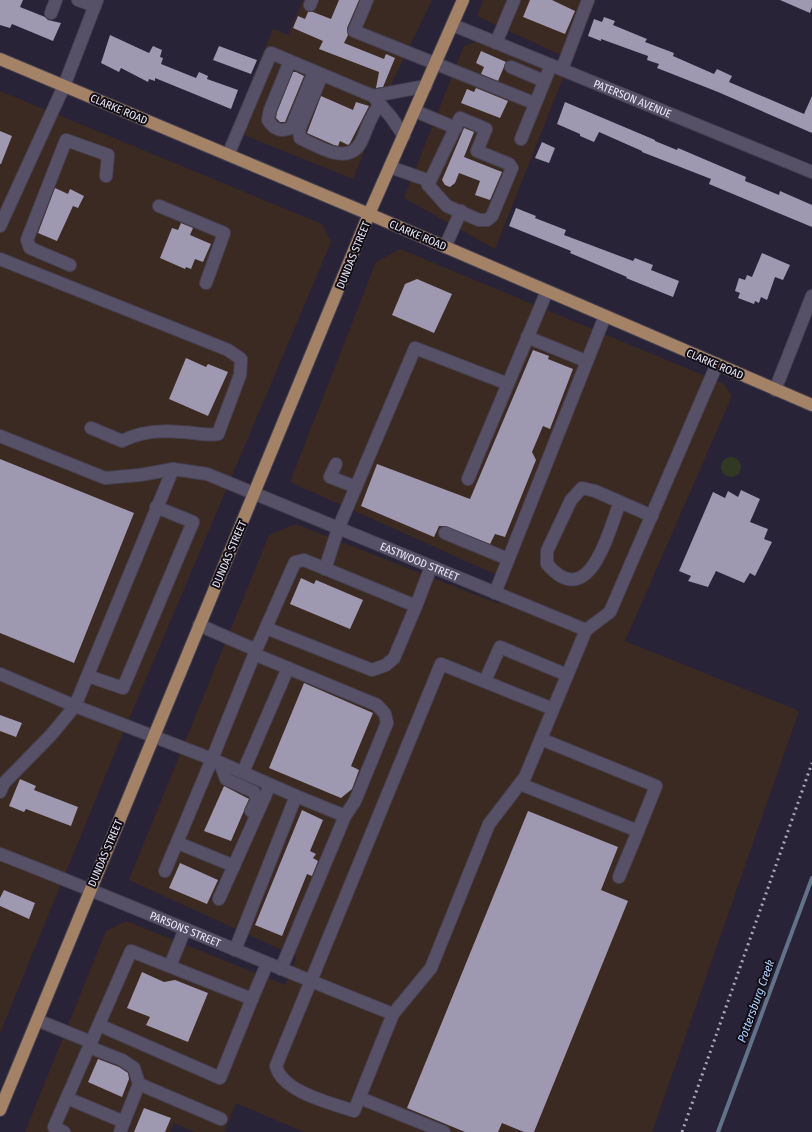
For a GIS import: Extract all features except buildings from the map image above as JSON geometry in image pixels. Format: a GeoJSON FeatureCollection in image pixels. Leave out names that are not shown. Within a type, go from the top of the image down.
{"type":"FeatureCollection","features":[{"type":"Feature","properties":{"kind":"main road","name":"DUNDAS STREET"},"geometry":{"type":"LineString","coordinates":[[0,1110],[369,214],[436,65],[463,0]]}},
{"type":"Feature","properties":{"kind":"main road","name":"CLARKE ROAD"},"geometry":{"type":"LineString","coordinates":[[0,59],[369,214],[774,390],[812,405]]}},
{"type":"Feature","properties":{"kind":"street"},"geometry":{"type":"LineString","coordinates":[[51,13],[56,0]]}},
{"type":"Feature","properties":{"kind":"street"},"geometry":{"type":"LineString","coordinates":[[0,226],[64,86],[96,3],[78,0]]}},
{"type":"Feature","properties":{"kind":"street"},"geometry":{"type":"LineString","coordinates":[[367,0],[354,31],[534,103]]}},
{"type":"Feature","properties":{"kind":"street"},"geometry":{"type":"LineString","coordinates":[[496,43],[514,0]]}},
{"type":"Feature","properties":{"kind":"street"},"geometry":{"type":"LineString","coordinates":[[520,139],[544,81],[556,67],[588,0]]}},
{"type":"Feature","properties":{"kind":"street","name":"PATERSON AVENUE"},"geometry":{"type":"LineString","coordinates":[[453,25],[812,172]]}},
{"type":"Feature","properties":{"kind":"street"},"geometry":{"type":"LineString","coordinates":[[228,155],[271,53],[376,100],[391,117],[404,136]]}},
{"type":"Feature","properties":{"kind":"street"},"geometry":{"type":"LineString","coordinates":[[290,61],[270,110],[268,120],[277,130],[283,131],[291,128],[318,73]]}},
{"type":"Feature","properties":{"kind":"street"},"geometry":{"type":"LineString","coordinates":[[511,67],[544,81]]}},
{"type":"Feature","properties":{"kind":"street"},"geometry":{"type":"LineString","coordinates":[[318,73],[299,130],[300,138],[335,154],[343,154],[358,146],[376,100]]}},
{"type":"Feature","properties":{"kind":"street"},"geometry":{"type":"LineString","coordinates":[[376,100],[426,86]]}},
{"type":"Feature","properties":{"kind":"street"},"geometry":{"type":"LineString","coordinates":[[415,111],[456,128]]}},
{"type":"Feature","properties":{"kind":"street"},"geometry":{"type":"LineString","coordinates":[[460,118],[486,129],[477,151],[509,164],[512,168],[492,216],[487,220],[479,220],[447,206],[428,186],[456,128],[460,118]]}},
{"type":"Feature","properties":{"kind":"street"},"geometry":{"type":"LineString","coordinates":[[70,265],[30,248],[27,240],[66,140],[108,154],[106,176]]}},
{"type":"Feature","properties":{"kind":"street"},"geometry":{"type":"LineString","coordinates":[[390,167],[430,181]]}},
{"type":"Feature","properties":{"kind":"street"},"geometry":{"type":"LineString","coordinates":[[159,206],[224,234],[206,283]]}},
{"type":"Feature","properties":{"kind":"street"},"geometry":{"type":"LineString","coordinates":[[445,247],[460,211]]}},
{"type":"Feature","properties":{"kind":"street"},"geometry":{"type":"LineString","coordinates":[[0,259],[228,350],[241,360],[240,376],[218,434],[203,436],[180,432],[147,433],[133,435],[122,441],[91,428]]}},
{"type":"Feature","properties":{"kind":"street"},"geometry":{"type":"LineString","coordinates":[[468,478],[547,291]]}},
{"type":"Feature","properties":{"kind":"street"},"geometry":{"type":"LineString","coordinates":[[774,390],[812,296]]}},
{"type":"Feature","properties":{"kind":"street"},"geometry":{"type":"LineString","coordinates":[[495,593],[605,316]]}},
{"type":"Feature","properties":{"kind":"street"},"geometry":{"type":"LineString","coordinates":[[527,338],[586,361]]}},
{"type":"Feature","properties":{"kind":"street"},"geometry":{"type":"LineString","coordinates":[[325,569],[338,529],[415,348],[508,384]]}},
{"type":"Feature","properties":{"kind":"street"},"geometry":{"type":"LineString","coordinates":[[553,708],[441,664],[276,1066],[278,1074],[286,1084],[314,1097],[354,1111],[392,1014],[431,968],[489,824],[525,777],[586,630],[610,612],[717,364]]}},
{"type":"Feature","properties":{"kind":"street"},"geometry":{"type":"LineString","coordinates":[[0,436],[105,478],[140,475],[172,468]]}},
{"type":"Feature","properties":{"kind":"street"},"geometry":{"type":"LineString","coordinates":[[336,464],[330,477],[356,487]]}},
{"type":"Feature","properties":{"kind":"street"},"geometry":{"type":"LineString","coordinates":[[0,792],[4,783],[51,735],[75,706],[172,468]]}},
{"type":"Feature","properties":{"kind":"street","name":"EASTWOOD STREET"},"geometry":{"type":"LineString","coordinates":[[172,468],[207,474],[586,630]]}},
{"type":"Feature","properties":{"kind":"street"},"geometry":{"type":"LineString","coordinates":[[620,502],[595,564],[586,575],[576,580],[565,579],[554,573],[547,564],[547,551],[571,500],[582,488],[588,488],[620,502],[652,516]]}},
{"type":"Feature","properties":{"kind":"street"},"geometry":{"type":"LineString","coordinates":[[88,676],[123,688],[193,522],[156,507]]}},
{"type":"Feature","properties":{"kind":"street"},"geometry":{"type":"LineString","coordinates":[[445,533],[508,559]]}},
{"type":"Feature","properties":{"kind":"street"},"geometry":{"type":"LineString","coordinates":[[165,871],[216,761],[255,652],[295,562],[304,560],[416,606]]}},
{"type":"Feature","properties":{"kind":"street"},"geometry":{"type":"LineString","coordinates":[[266,628],[372,670],[386,665],[394,658],[431,567]]}},
{"type":"Feature","properties":{"kind":"street"},"geometry":{"type":"LineString","coordinates":[[199,625],[288,668],[377,705],[384,714],[387,723],[356,801],[345,816],[280,969]]}},
{"type":"Feature","properties":{"kind":"street"},"geometry":{"type":"LineString","coordinates":[[485,681],[500,647],[567,675]]}},
{"type":"Feature","properties":{"kind":"street"},"geometry":{"type":"LineString","coordinates":[[243,772],[288,668]]}},
{"type":"Feature","properties":{"kind":"street"},"geometry":{"type":"LineString","coordinates":[[0,674],[75,706],[243,772],[270,785],[345,816]]}},
{"type":"Feature","properties":{"kind":"street"},"geometry":{"type":"LineString","coordinates":[[541,739],[656,786],[618,877]]}},
{"type":"Feature","properties":{"kind":"street"},"geometry":{"type":"LineString","coordinates":[[216,761],[226,779],[254,792],[257,800],[238,839],[239,853]]}},
{"type":"Feature","properties":{"kind":"street"},"geometry":{"type":"LineString","coordinates":[[520,784],[638,831]]}},
{"type":"Feature","properties":{"kind":"street"},"geometry":{"type":"LineString","coordinates":[[219,899],[270,785]]}},
{"type":"Feature","properties":{"kind":"street"},"geometry":{"type":"LineString","coordinates":[[235,950],[296,796]]}},
{"type":"Feature","properties":{"kind":"street"},"geometry":{"type":"LineString","coordinates":[[178,843],[234,866]]}},
{"type":"Feature","properties":{"kind":"street","name":"PARSONS STREET"},"geometry":{"type":"LineString","coordinates":[[0,854],[90,889],[267,964],[392,1014]]}},
{"type":"Feature","properties":{"kind":"street"},"geometry":{"type":"LineString","coordinates":[[170,966],[185,929]]}},
{"type":"Feature","properties":{"kind":"street"},"geometry":{"type":"LineString","coordinates":[[64,1132],[54,1128],[131,951],[252,999]]}},
{"type":"Feature","properties":{"kind":"street"},"geometry":{"type":"LineString","coordinates":[[99,1025],[220,1078],[267,964]]}},
{"type":"Feature","properties":{"kind":"street"},"geometry":{"type":"LineString","coordinates":[[37,1020],[122,1060],[134,1068],[139,1084],[122,1127],[67,1098]]}},
{"type":"Feature","properties":{"kind":"street"},"geometry":{"type":"LineString","coordinates":[[139,1084],[221,1119]]}},
{"type":"Feature","properties":{"kind":"street"},"geometry":{"type":"LineString","coordinates":[[360,1098],[444,1132]]}},
{"type":"Feature","properties":{"kind":"shaded area"},"geometry":{"type":"Polygon","coordinates":[[[303,0],[432,0],[391,85],[353,179],[232,130],[273,29],[288,35],[303,0]]]}},
{"type":"Feature","properties":{"kind":"shaded area"},"geometry":{"type":"Polygon","coordinates":[[[483,0],[596,0],[571,60],[477,16],[483,0]]]}},
{"type":"Feature","properties":{"kind":"shaded area"},"geometry":{"type":"Polygon","coordinates":[[[478,41],[564,75],[495,249],[404,198],[464,46],[478,41]]]}},
{"type":"Feature","properties":{"kind":"shaded area"},"geometry":{"type":"Polygon","coordinates":[[[0,91],[322,224],[331,242],[115,752],[0,1033],[0,91]]]}},
{"type":"Feature","properties":{"kind":"shaded area"},"geometry":{"type":"Polygon","coordinates":[[[400,249],[724,384],[732,396],[625,641],[799,711],[652,1132],[304,1132],[236,1103],[224,1132],[195,1132],[174,1123],[170,1132],[25,1132],[106,931],[126,921],[285,985],[297,957],[129,880],[269,535],[296,524],[499,604],[508,580],[290,482],[376,262],[400,249]]]}},
{"type":"Feature","properties":{"kind":"green space"},"geometry":{"type":"Polygon","coordinates":[[[727,457],[735,457],[741,463],[741,471],[735,477],[727,477],[721,471],[721,463],[727,457]]]}},
{"type":"Feature","properties":{"kind":"waterway","name":"Pottersburg Creek"},"geometry":{"type":"LineString","coordinates":[[718,1132],[812,878]]}},
{"type":"Feature","properties":{"kind":"railway"},"geometry":{"type":"LineString","coordinates":[[682,1132],[812,763]]}}]}
